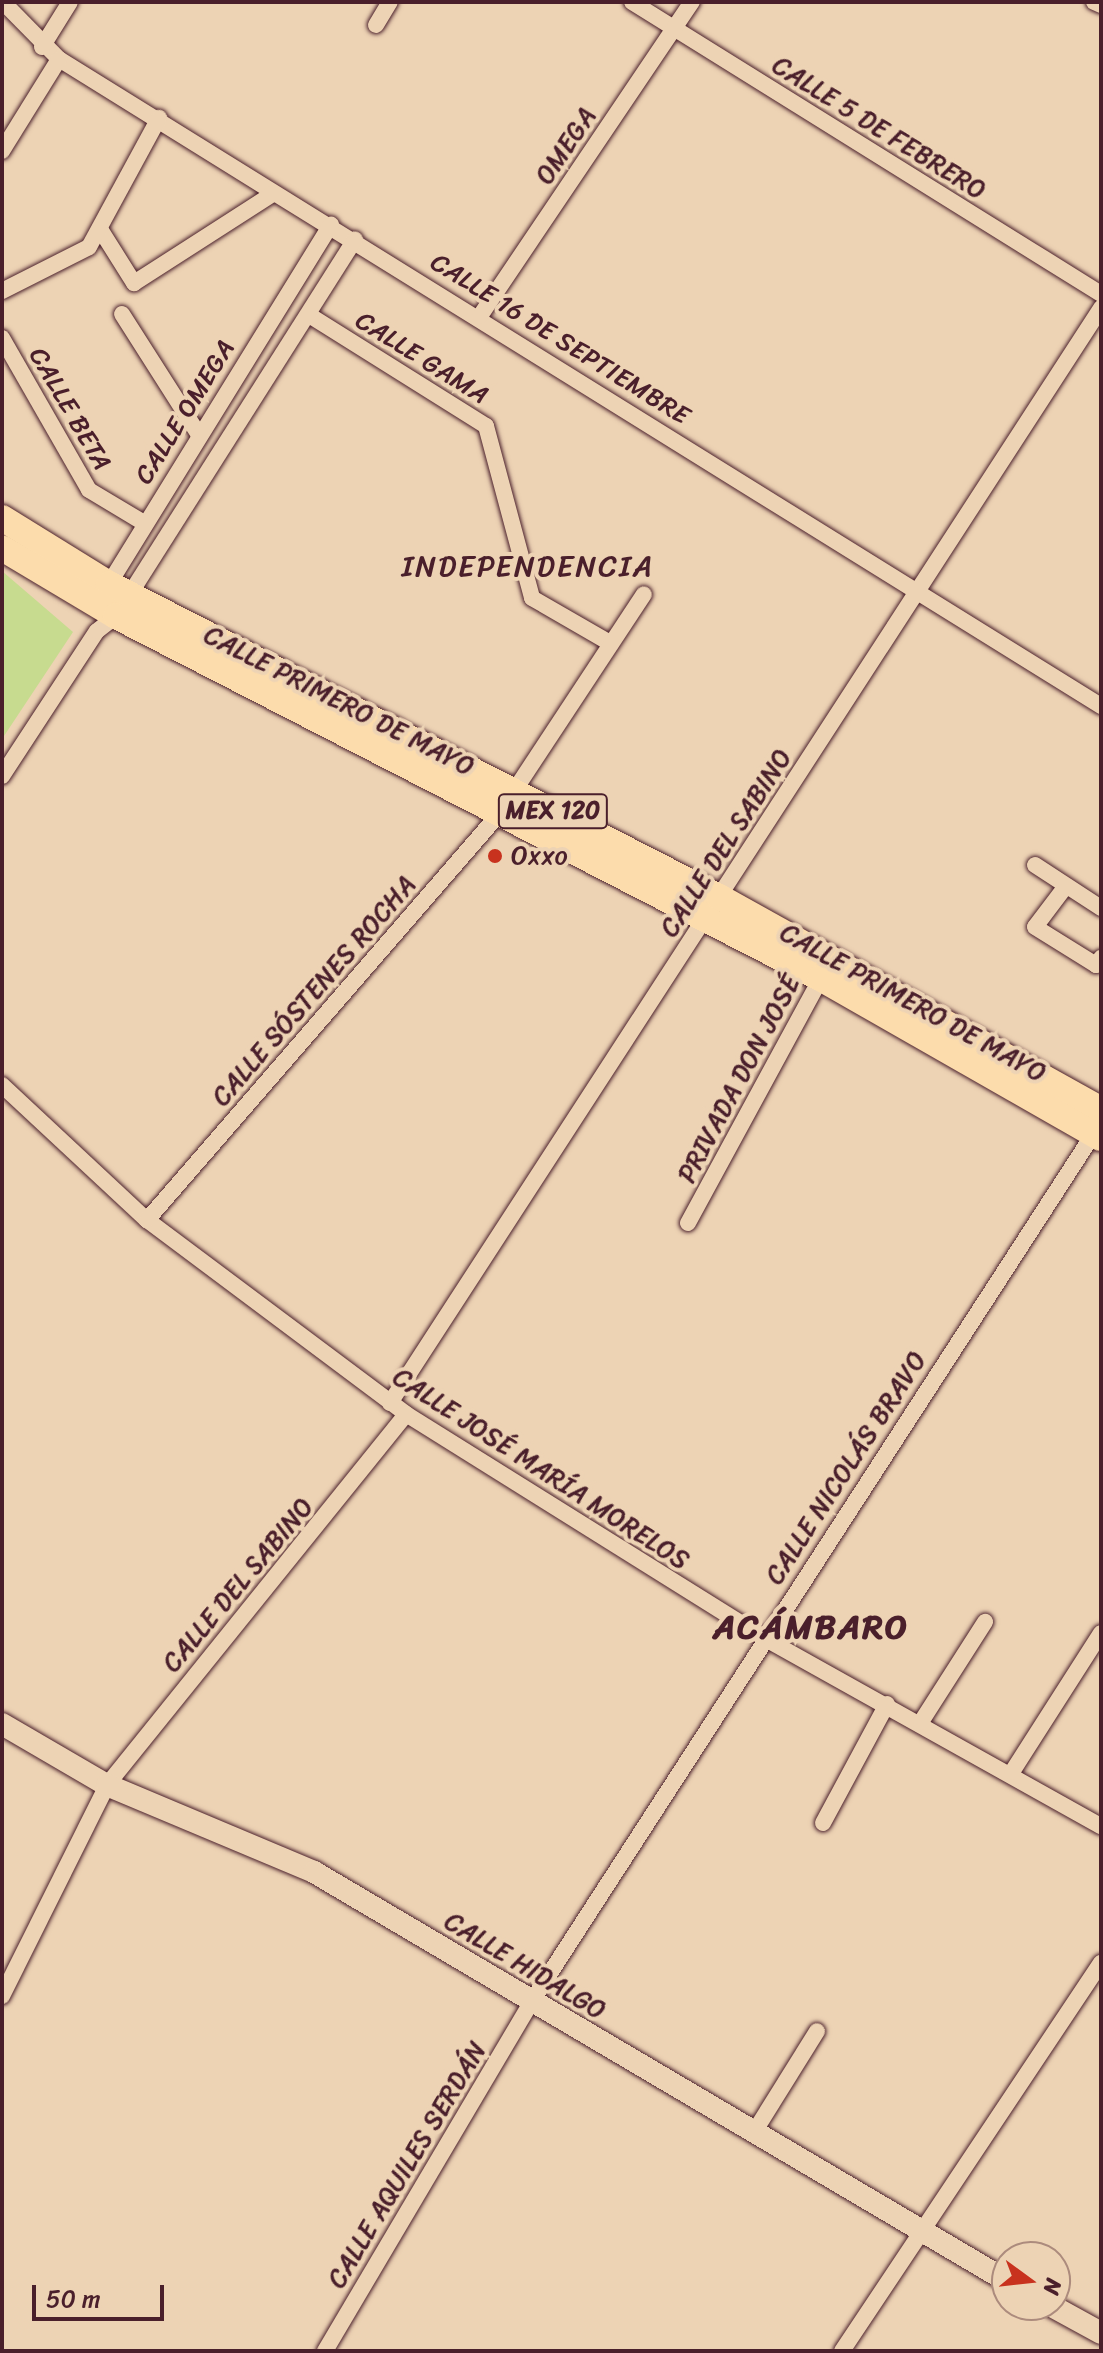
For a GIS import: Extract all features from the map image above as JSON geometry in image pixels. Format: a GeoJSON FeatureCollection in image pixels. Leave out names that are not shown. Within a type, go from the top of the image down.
{"type":"FeatureCollection","features":[{"type":"Feature","properties":{"kind":"main road","name":"CALLE PRIMERO DE MAYO"},"geometry":{"type":"LineString","coordinates":[[2,518],[110,606],[514,790],[712,908],[827,968],[1099,1126]]}},
{"type":"Feature","properties":{"kind":"main road","name":"CALLE PRIMERO DE MAYO"},"geometry":{"type":"LineString","coordinates":[[2,548],[499,814],[712,908]]}},
{"type":"Feature","properties":{"kind":"street","name":"CALLE 16 DE SEPTIEMBRE"},"geometry":{"type":"LineString","coordinates":[[3,2],[42,47],[59,59],[480,316],[1101,706]]}},
{"type":"Feature","properties":{"kind":"street"},"geometry":{"type":"LineString","coordinates":[[42,47],[70,2]]}},
{"type":"Feature","properties":{"kind":"street"},"geometry":{"type":"LineString","coordinates":[[376,25],[390,2]]}},
{"type":"Feature","properties":{"kind":"street","name":"CALLE 5 DE FEBRERO"},"geometry":{"type":"LineString","coordinates":[[632,2],[1101,294]]}},
{"type":"Feature","properties":{"kind":"street","name":"OMEGA"},"geometry":{"type":"LineString","coordinates":[[480,316],[692,2]]}},
{"type":"Feature","properties":{"kind":"street"},"geometry":{"type":"LineString","coordinates":[[1094,2],[1101,5]]}},
{"type":"Feature","properties":{"kind":"street"},"geometry":{"type":"LineString","coordinates":[[2,151],[59,59]]}},
{"type":"Feature","properties":{"kind":"street"},"geometry":{"type":"LineString","coordinates":[[2,291],[68,261],[100,229],[159,118]]}},
{"type":"Feature","properties":{"kind":"street"},"geometry":{"type":"LineString","coordinates":[[100,229],[134,283],[274,193]]}},
{"type":"Feature","properties":{"kind":"street","name":"CALLE OMEGA"},"geometry":{"type":"LineString","coordinates":[[110,606],[144,523],[331,225]]}},
{"type":"Feature","properties":{"kind":"street","name":"CALLE OMEGA"},"geometry":{"type":"LineString","coordinates":[[2,776],[110,606],[309,315],[355,240]]}},
{"type":"Feature","properties":{"kind":"street","name":"CALLE DEL SABINO"},"geometry":{"type":"LineString","coordinates":[[390,1403],[1101,308]]}},
{"type":"Feature","properties":{"kind":"street"},"geometry":{"type":"LineString","coordinates":[[122,314],[199,435]]}},
{"type":"Feature","properties":{"kind":"street","name":"CALLE GAMA"},"geometry":{"type":"LineString","coordinates":[[309,315],[486,426],[532,598],[610,643]]}},
{"type":"Feature","properties":{"kind":"street","name":"CALLE BETA"},"geometry":{"type":"LineString","coordinates":[[2,338],[89,490],[144,523]]}},
{"type":"Feature","properties":{"kind":"street"},"geometry":{"type":"LineString","coordinates":[[514,790],[644,594]]}},
{"type":"Feature","properties":{"kind":"street","name":"CALLE SÓSTENES ROCHA"},"geometry":{"type":"LineString","coordinates":[[147,1220],[499,814],[514,790]]}},
{"type":"Feature","properties":{"kind":"street"},"geometry":{"type":"LineString","coordinates":[[1035,865],[1101,908]]}},
{"type":"Feature","properties":{"kind":"street"},"geometry":{"type":"LineString","coordinates":[[1066,886],[1035,927],[1096,965],[1101,958]]}},
{"type":"Feature","properties":{"kind":"street","name":"PRIVADA DON JOSÉ"},"geometry":{"type":"LineString","coordinates":[[688,1223],[827,968]]}},
{"type":"Feature","properties":{"kind":"street","name":"CALLE JOSÉ MARÍA MORELOS"},"geometry":{"type":"LineString","coordinates":[[2,1085],[147,1220],[406,1414],[764,1638],[1012,1772],[1101,1826]]}},
{"type":"Feature","properties":{"kind":"street","name":"CALLE NICOLÁS BRAVO"},"geometry":{"type":"LineString","coordinates":[[530,2004],[764,1638],[1099,1126]]}},
{"type":"Feature","properties":{"kind":"street","name":"CALLE DEL SABINO"},"geometry":{"type":"LineString","coordinates":[[2,1996],[107,1785],[406,1414]]}},
{"type":"Feature","properties":{"kind":"street"},"geometry":{"type":"LineString","coordinates":[[921,1722],[985,1622]]}},
{"type":"Feature","properties":{"kind":"street"},"geometry":{"type":"LineString","coordinates":[[1012,1772],[1101,1633]]}},
{"type":"Feature","properties":{"kind":"street"},"geometry":{"type":"LineString","coordinates":[[823,1823],[887,1704]]}},
{"type":"Feature","properties":{"kind":"street","name":"CALLE HIDALGO"},"geometry":{"type":"LineString","coordinates":[[2,1724],[107,1785],[314,1872],[530,2004],[991,2272]]}},
{"type":"Feature","properties":{"kind":"street"},"geometry":{"type":"LineString","coordinates":[[842,2351],[918,2231],[1101,1963]]}},
{"type":"Feature","properties":{"kind":"street","name":"CALLE AQUILES SERDÁN"},"geometry":{"type":"LineString","coordinates":[[325,2351],[530,2004]]}},
{"type":"Feature","properties":{"kind":"street"},"geometry":{"type":"LineString","coordinates":[[753,2134],[817,2031]]}},
{"type":"Feature","properties":{"kind":"street"},"geometry":{"type":"LineString","coordinates":[[1071,2317],[1101,2333]]}},
{"type":"Feature","properties":{"kind":"green space"},"geometry":{"type":"Polygon","coordinates":[[[2,571],[73,632],[2,739],[2,571]]]}},
{"type":"Feature","properties":{"kind":"place","name":"Oxxo"},"geometry":{"type":"Point","coordinates":[495,856]}},
{"type":"Feature","properties":{"kind":"district","name":"INDEPENDENCIA"},"geometry":{"type":"Point","coordinates":[528,566]}},
{"type":"Feature","properties":{"kind":"district","name":"ACÁMBARO"},"geometry":{"type":"Point","coordinates":[811,1628]}}]}
